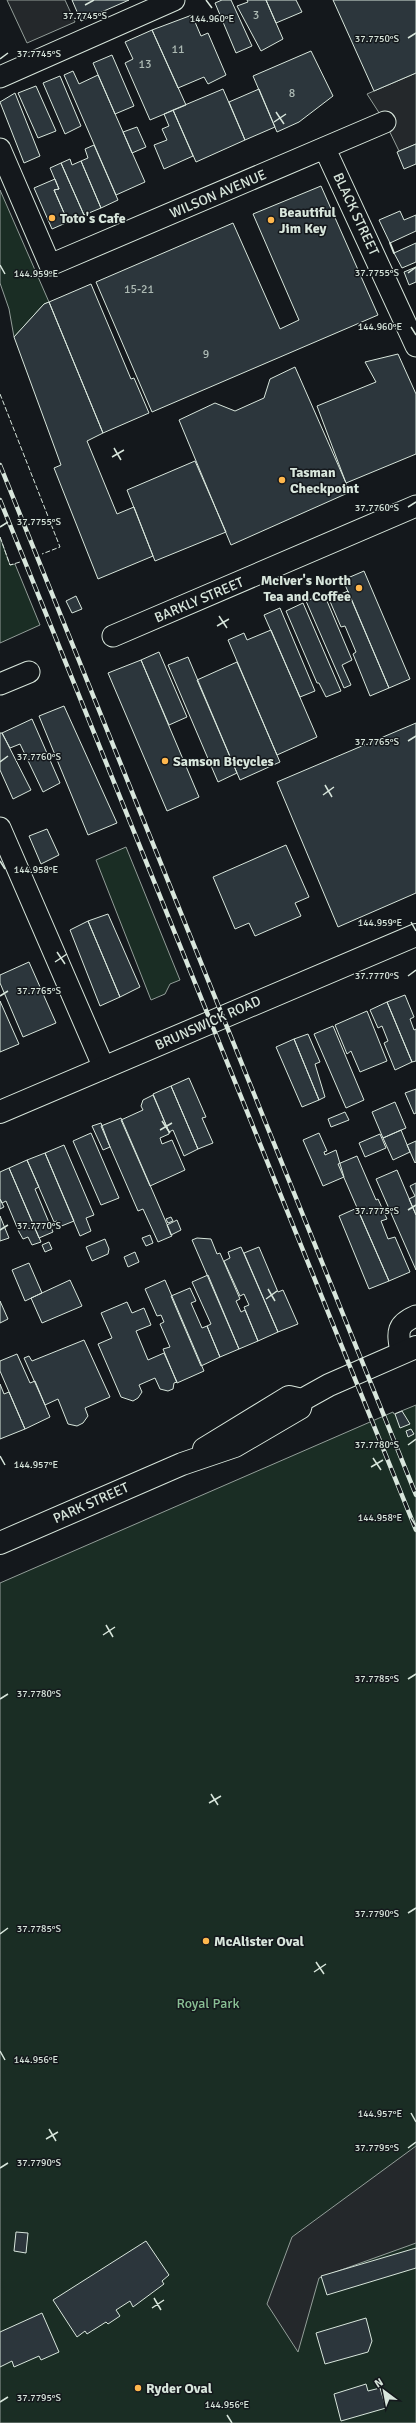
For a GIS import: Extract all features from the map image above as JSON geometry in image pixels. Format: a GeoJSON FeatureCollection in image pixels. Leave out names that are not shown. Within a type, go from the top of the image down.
{"type":"FeatureCollection","features":[{"type":"Feature","properties":{"kind":"main road","name":"BRUNSWICK ROAD"},"geometry":{"type":"LineString","coordinates":[[0,1112],[416,934]]}},
{"type":"Feature","properties":{"kind":"main road","name":"PARK STREET"},"geometry":{"type":"LineString","coordinates":[[0,1543],[182,1464],[289,1397],[302,1400],[329,1385],[409,1350]]}},
{"type":"Feature","properties":{"kind":"street"},"geometry":{"type":"LineString","coordinates":[[0,77],[174,0]]}},
{"type":"Feature","properties":{"kind":"street","name":"WILSON AVENUE"},"geometry":{"type":"LineString","coordinates":[[0,149],[50,265],[386,122]]}},
{"type":"Feature","properties":{"kind":"street","name":"BLACK STREET"},"geometry":{"type":"LineString","coordinates":[[325,149],[416,346]]}},
{"type":"Feature","properties":{"kind":"street","name":"BARKLY STREET"},"geometry":{"type":"LineString","coordinates":[[113,636],[416,506]]}},
{"type":"Feature","properties":{"kind":"street"},"geometry":{"type":"LineString","coordinates":[[0,684],[29,672]]}},
{"type":"Feature","properties":{"kind":"street"},"geometry":{"type":"LineString","coordinates":[[0,828],[104,1068]]}},
{"type":"Feature","properties":{"kind":"street","name":"PARK STREET"},"geometry":{"type":"LineString","coordinates":[[409,1350],[399,1329],[403,1324],[416,1316]]}},
{"type":"Feature","properties":{"kind":"green space"},"geometry":{"type":"Polygon","coordinates":[[[0,190],[49,302],[44,304],[14,337],[9,309],[0,283],[0,190]]]}},
{"type":"Feature","properties":{"kind":"green space"},"geometry":{"type":"Polygon","coordinates":[[[0,537],[10,565],[15,564],[40,625],[0,643],[0,537]]]}},
{"type":"Feature","properties":{"kind":"green space"},"geometry":{"type":"Polygon","coordinates":[[[126,847],[180,980],[170,984],[165,994],[151,1000],[96,860],[126,847]]]}},
{"type":"Feature","properties":{"kind":"green space","name":"Royal Park"},"geometry":{"type":"Polygon","coordinates":[[[416,1405],[416,2423],[0,2423],[0,1583],[393,1412],[394,1414],[416,1405]]]}},
{"type":"Feature","properties":{"kind":"shaded area"},"geometry":{"type":"Polygon","coordinates":[[[7,0],[65,0],[75,22],[27,43],[7,0]]]}},
{"type":"Feature","properties":{"kind":"shaded area"},"geometry":{"type":"Polygon","coordinates":[[[416,73],[416,144],[399,151],[385,122],[367,94],[416,73]]]}},
{"type":"Feature","properties":{"kind":"shaded area"},"geometry":{"type":"Polygon","coordinates":[[[416,2146],[416,2243],[319,2278],[298,2352],[267,2304],[292,2237],[416,2146]]]}},
{"type":"Feature","properties":{"kind":"building"},"geometry":{"type":"Polygon","coordinates":[[[72,0],[129,0],[81,21],[72,0]]]}},
{"type":"Feature","properties":{"kind":"building"},"geometry":{"type":"Polygon","coordinates":[[[222,0],[231,0],[252,46],[236,53],[215,3],[222,0]]]}},
{"type":"Feature","properties":{"kind":"building"},"geometry":{"type":"Polygon","coordinates":[[[247,0],[266,0],[283,39],[261,51],[237,6],[248,2],[247,0]]]}},
{"type":"Feature","properties":{"kind":"building"},"geometry":{"type":"Polygon","coordinates":[[[266,0],[296,0],[302,12],[276,23],[266,0]]]}},
{"type":"Feature","properties":{"kind":"building"},"geometry":{"type":"Polygon","coordinates":[[[333,0],[416,0],[416,73],[374,91],[333,0]]]}},
{"type":"Feature","properties":{"kind":"building"},"geometry":{"type":"Polygon","coordinates":[[[192,15],[201,36],[208,33],[226,75],[208,84],[204,77],[178,88],[152,30],[192,15]]]}},
{"type":"Feature","properties":{"kind":"building"},"geometry":{"type":"Polygon","coordinates":[[[152,30],[186,105],[150,120],[125,63],[133,59],[125,42],[152,30]]]}},
{"type":"Feature","properties":{"kind":"building"},"geometry":{"type":"Polygon","coordinates":[[[311,51],[333,96],[299,122],[277,132],[253,76],[311,51]]]}},
{"type":"Feature","properties":{"kind":"building"},"geometry":{"type":"Polygon","coordinates":[[[112,55],[134,106],[115,114],[93,63],[112,55]]]}},
{"type":"Feature","properties":{"kind":"building"},"geometry":{"type":"Polygon","coordinates":[[[73,71],[79,84],[98,75],[145,182],[116,195],[64,75],[73,71]]]}},
{"type":"Feature","properties":{"kind":"building"},"geometry":{"type":"Polygon","coordinates":[[[60,76],[81,126],[65,134],[43,83],[60,76]]]}},
{"type":"Feature","properties":{"kind":"building"},"geometry":{"type":"Polygon","coordinates":[[[36,86],[56,131],[38,138],[18,93],[36,86]]]}},
{"type":"Feature","properties":{"kind":"building"},"geometry":{"type":"Polygon","coordinates":[[[223,89],[245,140],[196,162],[173,110],[223,89]]]}},
{"type":"Feature","properties":{"kind":"building"},"geometry":{"type":"Polygon","coordinates":[[[259,89],[275,127],[245,140],[229,102],[259,89]]]}},
{"type":"Feature","properties":{"kind":"building"},"geometry":{"type":"Polygon","coordinates":[[[15,93],[40,156],[24,163],[0,102],[15,93]]]}},
{"type":"Feature","properties":{"kind":"building"},"geometry":{"type":"Polygon","coordinates":[[[173,110],[193,156],[164,169],[154,145],[167,140],[162,129],[169,126],[164,114],[173,110]]]}},
{"type":"Feature","properties":{"kind":"building"},"geometry":{"type":"Polygon","coordinates":[[[137,127],[146,147],[132,153],[123,132],[137,127]]]}},
{"type":"Feature","properties":{"kind":"building"},"geometry":{"type":"Polygon","coordinates":[[[416,144],[416,164],[404,169],[397,152],[416,144]]]}},
{"type":"Feature","properties":{"kind":"building"},"geometry":{"type":"Polygon","coordinates":[[[94,145],[118,200],[101,208],[81,161],[88,158],[85,149],[94,145]]]}},
{"type":"Feature","properties":{"kind":"building"},"geometry":{"type":"Polygon","coordinates":[[[70,159],[72,165],[81,161],[101,208],[84,215],[61,163],[70,159]]]}},
{"type":"Feature","properties":{"kind":"building"},"geometry":{"type":"Polygon","coordinates":[[[61,163],[84,215],[68,222],[54,190],[59,189],[50,168],[61,163]]]}},
{"type":"Feature","properties":{"kind":"building"},"geometry":{"type":"Polygon","coordinates":[[[55,179],[59,189],[54,190],[68,222],[52,229],[34,188],[55,179]]]}},
{"type":"Feature","properties":{"kind":"building"},"geometry":{"type":"Polygon","coordinates":[[[321,186],[378,315],[152,412],[96,282],[233,223],[280,329],[299,320],[253,214],[321,186]]]}},
{"type":"Feature","properties":{"kind":"building"},"geometry":{"type":"Polygon","coordinates":[[[400,211],[404,220],[416,215],[416,231],[390,243],[379,220],[400,211]]]}},
{"type":"Feature","properties":{"kind":"building"},"geometry":{"type":"Polygon","coordinates":[[[416,243],[416,262],[402,268],[394,253],[416,243]]]}},
{"type":"Feature","properties":{"kind":"building"},"geometry":{"type":"Polygon","coordinates":[[[416,267],[416,282],[409,285],[404,272],[416,267]]]}},
{"type":"Feature","properties":{"kind":"building"},"geometry":{"type":"Polygon","coordinates":[[[91,284],[131,379],[134,378],[149,413],[103,433],[49,302],[91,284]]]}},
{"type":"Feature","properties":{"kind":"building"},"geometry":{"type":"Polygon","coordinates":[[[49,302],[103,433],[87,441],[117,514],[134,507],[153,556],[98,579],[54,468],[61,465],[14,337],[44,304],[49,302]]]}},
{"type":"Feature","properties":{"kind":"building"},"geometry":{"type":"Polygon","coordinates":[[[398,354],[416,394],[416,454],[346,483],[317,406],[376,382],[365,362],[398,354]]]}},
{"type":"Feature","properties":{"kind":"building"},"geometry":{"type":"Polygon","coordinates":[[[295,367],[350,492],[231,545],[179,420],[215,403],[235,411],[264,398],[270,379],[295,367]]]}},
{"type":"Feature","properties":{"kind":"building"},"geometry":{"type":"Polygon","coordinates":[[[195,461],[226,532],[155,561],[127,490],[195,461]]]}},
{"type":"Feature","properties":{"kind":"building"},"geometry":{"type":"Polygon","coordinates":[[[364,571],[410,679],[389,688],[343,580],[364,571]]]}},
{"type":"Feature","properties":{"kind":"building"},"geometry":{"type":"Polygon","coordinates":[[[348,591],[389,688],[370,696],[353,654],[356,652],[345,626],[341,627],[329,599],[348,591]]]}},
{"type":"Feature","properties":{"kind":"building"},"geometry":{"type":"Polygon","coordinates":[[[324,594],[352,660],[342,665],[351,685],[344,688],[306,601],[324,594]]]}},
{"type":"Feature","properties":{"kind":"building"},"geometry":{"type":"Polygon","coordinates":[[[76,596],[82,609],[72,613],[66,601],[76,596]]]}},
{"type":"Feature","properties":{"kind":"building"},"geometry":{"type":"Polygon","coordinates":[[[303,603],[341,691],[326,697],[319,683],[317,683],[286,611],[303,603]]]}},
{"type":"Feature","properties":{"kind":"building"},"geometry":{"type":"Polygon","coordinates":[[[280,608],[315,691],[300,697],[264,615],[280,608]]]}},
{"type":"Feature","properties":{"kind":"building"},"geometry":{"type":"Polygon","coordinates":[[[271,630],[317,737],[277,755],[228,640],[244,633],[247,640],[271,630]]]}},
{"type":"Feature","properties":{"kind":"building"},"geometry":{"type":"Polygon","coordinates":[[[159,652],[187,717],[169,725],[141,660],[159,652]]]}},
{"type":"Feature","properties":{"kind":"building"},"geometry":{"type":"Polygon","coordinates":[[[188,657],[237,773],[218,782],[168,665],[188,657]]]}},
{"type":"Feature","properties":{"kind":"building","name":"Samson Bicycles"},"geometry":{"type":"Polygon","coordinates":[[[141,660],[199,797],[167,811],[108,673],[141,660]]]}},
{"type":"Feature","properties":{"kind":"building"},"geometry":{"type":"Polygon","coordinates":[[[237,662],[280,762],[240,780],[197,680],[237,662]]]}},
{"type":"Feature","properties":{"kind":"building"},"geometry":{"type":"Polygon","coordinates":[[[64,706],[117,823],[88,835],[39,716],[64,706]]]}},
{"type":"Feature","properties":{"kind":"building"},"geometry":{"type":"Polygon","coordinates":[[[32,719],[60,783],[43,792],[20,744],[10,748],[2,733],[32,719]]]}},
{"type":"Feature","properties":{"kind":"building"},"geometry":{"type":"Polygon","coordinates":[[[416,723],[416,893],[338,927],[277,782],[416,723]]]}},
{"type":"Feature","properties":{"kind":"building"},"geometry":{"type":"Polygon","coordinates":[[[0,733],[2,733],[31,790],[13,799],[0,770],[0,733]]]}},
{"type":"Feature","properties":{"kind":"building"},"geometry":{"type":"Polygon","coordinates":[[[47,829],[59,855],[41,864],[29,836],[47,829]]]}},
{"type":"Feature","properties":{"kind":"building"},"geometry":{"type":"Polygon","coordinates":[[[286,845],[309,897],[295,903],[301,916],[255,936],[249,923],[235,929],[213,877],[286,845]]]}},
{"type":"Feature","properties":{"kind":"building"},"geometry":{"type":"Polygon","coordinates":[[[108,914],[140,987],[120,997],[88,921],[108,914]]]}},
{"type":"Feature","properties":{"kind":"building"},"geometry":{"type":"Polygon","coordinates":[[[88,921],[120,997],[100,1006],[70,930],[88,921]]]}},
{"type":"Feature","properties":{"kind":"building"},"geometry":{"type":"Polygon","coordinates":[[[29,962],[56,1023],[23,1037],[0,983],[0,975],[29,962]]]}},
{"type":"Feature","properties":{"kind":"building"},"geometry":{"type":"Polygon","coordinates":[[[405,995],[414,1017],[410,1019],[414,1030],[416,1029],[416,1061],[412,1062],[387,1002],[405,995]]]}},
{"type":"Feature","properties":{"kind":"building"},"geometry":{"type":"Polygon","coordinates":[[[0,1001],[19,1044],[0,1052],[0,1001]]]}},
{"type":"Feature","properties":{"kind":"building"},"geometry":{"type":"Polygon","coordinates":[[[387,1002],[412,1062],[395,1070],[384,1043],[388,1041],[382,1026],[378,1028],[370,1010],[387,1002]]]}},
{"type":"Feature","properties":{"kind":"building"},"geometry":{"type":"Polygon","coordinates":[[[367,1011],[387,1061],[360,1072],[351,1051],[347,1054],[335,1025],[367,1011]]]}},
{"type":"Feature","properties":{"kind":"building"},"geometry":{"type":"Polygon","coordinates":[[[333,1026],[364,1100],[346,1108],[314,1034],[333,1026]]]}},
{"type":"Feature","properties":{"kind":"building"},"geometry":{"type":"Polygon","coordinates":[[[308,1034],[320,1062],[315,1064],[325,1097],[319,1100],[294,1039],[308,1034]]]}},
{"type":"Feature","properties":{"kind":"building"},"geometry":{"type":"Polygon","coordinates":[[[294,1039],[319,1100],[302,1107],[276,1047],[294,1039]]]}},
{"type":"Feature","properties":{"kind":"building"},"geometry":{"type":"Polygon","coordinates":[[[189,1078],[206,1117],[202,1118],[213,1143],[198,1149],[171,1086],[189,1078]]]}},
{"type":"Feature","properties":{"kind":"building"},"geometry":{"type":"Polygon","coordinates":[[[171,1086],[198,1149],[184,1156],[173,1130],[169,1132],[153,1094],[171,1086]]]}},
{"type":"Feature","properties":{"kind":"building"},"geometry":{"type":"Polygon","coordinates":[[[416,1089],[416,1113],[414,1114],[405,1093],[416,1089]]]}},
{"type":"Feature","properties":{"kind":"building"},"geometry":{"type":"Polygon","coordinates":[[[153,1095],[169,1132],[169,1134],[160,1138],[162,1144],[172,1140],[185,1170],[150,1186],[121,1120],[143,1110],[141,1106],[143,1100],[153,1095]]]}},
{"type":"Feature","properties":{"kind":"building"},"geometry":{"type":"Polygon","coordinates":[[[395,1102],[406,1128],[383,1138],[372,1112],[395,1102]]]}},
{"type":"Feature","properties":{"kind":"building"},"geometry":{"type":"Polygon","coordinates":[[[345,1112],[349,1120],[331,1127],[328,1119],[345,1112]]]}},
{"type":"Feature","properties":{"kind":"building"},"geometry":{"type":"Polygon","coordinates":[[[121,1118],[172,1236],[158,1242],[143,1209],[138,1211],[101,1126],[121,1118]]]}},
{"type":"Feature","properties":{"kind":"building"},"geometry":{"type":"Polygon","coordinates":[[[101,1123],[110,1147],[103,1150],[92,1126],[101,1123]]]}},
{"type":"Feature","properties":{"kind":"building"},"geometry":{"type":"Polygon","coordinates":[[[401,1130],[410,1152],[393,1160],[383,1138],[401,1130]]]}},
{"type":"Feature","properties":{"kind":"building"},"geometry":{"type":"Polygon","coordinates":[[[91,1133],[119,1198],[101,1205],[73,1141],[91,1133]]]}},
{"type":"Feature","properties":{"kind":"building"},"geometry":{"type":"Polygon","coordinates":[[[319,1133],[327,1151],[324,1152],[325,1155],[336,1150],[344,1177],[323,1186],[303,1140],[319,1133]]]}},
{"type":"Feature","properties":{"kind":"building"},"geometry":{"type":"Polygon","coordinates":[[[380,1134],[386,1148],[365,1157],[359,1143],[380,1134]]]}},
{"type":"Feature","properties":{"kind":"building"},"geometry":{"type":"Polygon","coordinates":[[[416,1141],[416,1162],[415,1163],[407,1145],[416,1141]]]}},
{"type":"Feature","properties":{"kind":"building"},"geometry":{"type":"Polygon","coordinates":[[[64,1145],[94,1215],[86,1218],[91,1231],[80,1236],[45,1153],[64,1145]]]}},
{"type":"Feature","properties":{"kind":"building"},"geometry":{"type":"Polygon","coordinates":[[[45,1153],[74,1221],[59,1227],[57,1221],[54,1222],[27,1160],[45,1153]]]}},
{"type":"Feature","properties":{"kind":"building"},"geometry":{"type":"Polygon","coordinates":[[[357,1156],[376,1200],[378,1199],[387,1219],[381,1221],[388,1239],[395,1237],[410,1272],[389,1281],[338,1164],[357,1156]]]}},
{"type":"Feature","properties":{"kind":"building"},"geometry":{"type":"Polygon","coordinates":[[[27,1160],[39,1187],[35,1189],[53,1232],[39,1238],[9,1168],[27,1160]]]}},
{"type":"Feature","properties":{"kind":"building"},"geometry":{"type":"Polygon","coordinates":[[[9,1168],[41,1242],[32,1245],[28,1237],[23,1239],[6,1201],[2,1203],[0,1199],[0,1172],[9,1168]]]}},
{"type":"Feature","properties":{"kind":"building"},"geometry":{"type":"Polygon","coordinates":[[[397,1170],[416,1215],[416,1270],[376,1179],[397,1170]]]}},
{"type":"Feature","properties":{"kind":"building"},"geometry":{"type":"Polygon","coordinates":[[[416,1183],[416,1215],[409,1199],[415,1196],[410,1186],[416,1183]]]}},
{"type":"Feature","properties":{"kind":"building"},"geometry":{"type":"Polygon","coordinates":[[[0,1199],[4,1207],[0,1209],[0,1199]]]}},
{"type":"Feature","properties":{"kind":"building"},"geometry":{"type":"Polygon","coordinates":[[[357,1208],[389,1281],[369,1289],[339,1216],[357,1208]]]}},
{"type":"Feature","properties":{"kind":"building"},"geometry":{"type":"Polygon","coordinates":[[[0,1216],[9,1238],[0,1241],[0,1216]]]}},
{"type":"Feature","properties":{"kind":"building"},"geometry":{"type":"Polygon","coordinates":[[[171,1217],[173,1221],[168,1223],[166,1219],[171,1217]]]}},
{"type":"Feature","properties":{"kind":"building"},"geometry":{"type":"Polygon","coordinates":[[[177,1220],[181,1230],[171,1235],[167,1225],[177,1220]]]}},
{"type":"Feature","properties":{"kind":"building"},"geometry":{"type":"Polygon","coordinates":[[[150,1235],[153,1243],[146,1246],[142,1238],[150,1235]]]}},
{"type":"Feature","properties":{"kind":"building"},"geometry":{"type":"Polygon","coordinates":[[[197,1238],[211,1239],[217,1254],[220,1253],[240,1299],[236,1301],[241,1312],[245,1310],[258,1341],[239,1349],[192,1240],[197,1238]]]}},
{"type":"Feature","properties":{"kind":"building"},"geometry":{"type":"Polygon","coordinates":[[[105,1239],[109,1249],[108,1254],[92,1261],[86,1247],[105,1239]]]}},
{"type":"Feature","properties":{"kind":"building"},"geometry":{"type":"Polygon","coordinates":[[[49,1242],[52,1249],[45,1252],[42,1245],[49,1242]]]}},
{"type":"Feature","properties":{"kind":"building"},"geometry":{"type":"Polygon","coordinates":[[[241,1247],[278,1332],[258,1341],[244,1307],[249,1305],[244,1294],[240,1296],[224,1261],[230,1258],[228,1252],[241,1247]]]}},
{"type":"Feature","properties":{"kind":"building"},"geometry":{"type":"Polygon","coordinates":[[[259,1247],[278,1292],[283,1290],[298,1324],[278,1332],[244,1253],[259,1247]]]}},
{"type":"Feature","properties":{"kind":"building"},"geometry":{"type":"Polygon","coordinates":[[[135,1252],[139,1262],[128,1267],[124,1257],[135,1252]]]}},
{"type":"Feature","properties":{"kind":"building"},"geometry":{"type":"Polygon","coordinates":[[[29,1263],[42,1293],[25,1301],[12,1270],[29,1263]]]}},
{"type":"Feature","properties":{"kind":"building"},"geometry":{"type":"Polygon","coordinates":[[[208,1275],[239,1349],[220,1357],[207,1326],[211,1324],[192,1282],[208,1275]]]}},
{"type":"Feature","properties":{"kind":"building"},"geometry":{"type":"Polygon","coordinates":[[[70,1280],[82,1306],[42,1323],[31,1298],[70,1280]]]}},
{"type":"Feature","properties":{"kind":"building"},"geometry":{"type":"Polygon","coordinates":[[[165,1280],[204,1371],[177,1383],[163,1349],[170,1347],[160,1324],[164,1322],[161,1315],[157,1316],[145,1289],[165,1280]]]}},
{"type":"Feature","properties":{"kind":"building"},"geometry":{"type":"Polygon","coordinates":[[[190,1288],[196,1301],[191,1303],[202,1328],[207,1326],[220,1357],[201,1366],[171,1296],[190,1288]]]}},
{"type":"Feature","properties":{"kind":"building"},"geometry":{"type":"Polygon","coordinates":[[[0,1301],[8,1319],[0,1323],[0,1301]]]}},
{"type":"Feature","properties":{"kind":"building"},"geometry":{"type":"Polygon","coordinates":[[[127,1302],[132,1313],[144,1308],[151,1325],[136,1331],[148,1360],[164,1353],[177,1382],[174,1383],[173,1389],[168,1391],[160,1389],[155,1378],[139,1385],[142,1392],[138,1398],[133,1401],[121,1397],[98,1344],[112,1338],[101,1313],[127,1302]]]}},
{"type":"Feature","properties":{"kind":"building"},"geometry":{"type":"Polygon","coordinates":[[[84,1340],[110,1397],[85,1408],[88,1416],[83,1423],[77,1426],[68,1424],[58,1399],[45,1405],[24,1358],[29,1356],[32,1361],[84,1340]]]}},
{"type":"Feature","properties":{"kind":"building"},"geometry":{"type":"Polygon","coordinates":[[[17,1354],[30,1383],[35,1381],[50,1417],[25,1429],[0,1371],[0,1361],[17,1354]]]}},
{"type":"Feature","properties":{"kind":"building"},"geometry":{"type":"Polygon","coordinates":[[[0,1384],[4,1394],[9,1392],[25,1429],[0,1439],[0,1384]]]}},
{"type":"Feature","properties":{"kind":"building"},"geometry":{"type":"Polygon","coordinates":[[[402,1411],[410,1424],[400,1428],[395,1414],[402,1411]]]}},
{"type":"Feature","properties":{"kind":"building"},"geometry":{"type":"Polygon","coordinates":[[[411,1429],[414,1434],[408,1437],[406,1431],[411,1429]]]}},
{"type":"Feature","properties":{"kind":"building"},"geometry":{"type":"Polygon","coordinates":[[[16,2232],[28,2233],[26,2253],[14,2251],[16,2232]]]}},
{"type":"Feature","properties":{"kind":"building"},"geometry":{"type":"Polygon","coordinates":[[[146,2241],[169,2275],[162,2281],[164,2284],[133,2307],[130,2301],[116,2310],[120,2316],[108,2324],[106,2322],[87,2334],[85,2331],[77,2337],[53,2300],[146,2241]]]}},
{"type":"Feature","properties":{"kind":"building"},"geometry":{"type":"Polygon","coordinates":[[[416,2248],[416,2268],[327,2295],[321,2276],[416,2248]]]}},
{"type":"Feature","properties":{"kind":"building"},"geometry":{"type":"Polygon","coordinates":[[[42,2313],[59,2352],[41,2360],[39,2356],[14,2367],[12,2361],[0,2367],[0,2332],[42,2313]]]}},
{"type":"Feature","properties":{"kind":"building"},"geometry":{"type":"Polygon","coordinates":[[[366,2318],[372,2341],[368,2352],[325,2364],[316,2333],[366,2318]]]}},
{"type":"Feature","properties":{"kind":"building"},"geometry":{"type":"Polygon","coordinates":[[[366,2384],[368,2391],[380,2388],[386,2408],[341,2421],[334,2394],[366,2384]]]}},
{"type":"Feature","properties":{"kind":"railway"},"geometry":{"type":"LineString","coordinates":[[0,465],[416,1495]]}},
{"type":"Feature","properties":{"kind":"railway"},"geometry":{"type":"LineString","coordinates":[[0,500],[416,1530]]}},
{"type":"Feature","properties":{"kind":"fence"},"geometry":{"type":"LineString","coordinates":[[0,394],[60,547],[42,554]]}},
{"type":"Feature","properties":{"kind":"fence"},"geometry":{"type":"LineString","coordinates":[[0,537],[10,565],[20,562]]}},
{"type":"Feature","properties":{"kind":"wall"},"geometry":{"type":"LineString","coordinates":[[390,243],[394,253]]}},
{"type":"Feature","properties":{"kind":"place","name":"Toto's Cafe"},"geometry":{"type":"Point","coordinates":[52,218]}},
{"type":"Feature","properties":{"kind":"place","name":"Beautiful Jim Key"},"geometry":{"type":"Point","coordinates":[271,220]}},
{"type":"Feature","properties":{"kind":"place","name":"Tasman Checkpoint"},"geometry":{"type":"Point","coordinates":[282,480]}},
{"type":"Feature","properties":{"kind":"place","name":"McIver's North Tea and Coffee"},"geometry":{"type":"Point","coordinates":[359,588]}},
{"type":"Feature","properties":{"kind":"place","name":"Samson Bicycles"},"geometry":{"type":"Point","coordinates":[165,761]}},
{"type":"Feature","properties":{"kind":"place","name":"McAlister Oval"},"geometry":{"type":"Point","coordinates":[206,1941]}},
{"type":"Feature","properties":{"kind":"place","name":"Ryder Oval"},"geometry":{"type":"Point","coordinates":[138,2388]}}]}
